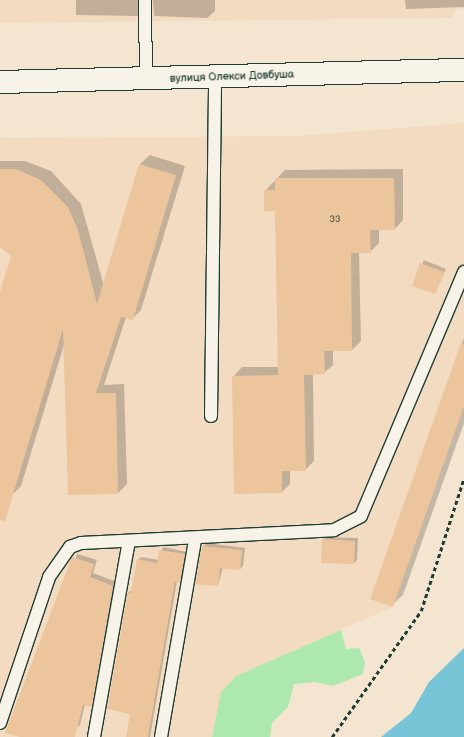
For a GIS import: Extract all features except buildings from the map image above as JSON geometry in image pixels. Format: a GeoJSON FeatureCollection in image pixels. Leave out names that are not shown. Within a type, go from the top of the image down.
{"type":"FeatureCollection","features":[{"type":"Feature","properties":{"kind":"street","name":"вулиця Олекси Довбуша"},"geometry":{"type":"LineString","coordinates":[[0,82],[146,80],[464,70]]}},
{"type":"Feature","properties":{"kind":"lane"},"geometry":{"type":"LineString","coordinates":[[145,0],[146,80]]}},
{"type":"Feature","properties":{"kind":"lane"},"geometry":{"type":"LineString","coordinates":[[211,416],[215,78]]}},
{"type":"Feature","properties":{"kind":"lane"},"geometry":{"type":"LineString","coordinates":[[0,723],[50,577],[61,556],[81,543],[195,540],[334,530],[361,516],[464,272]]}},
{"type":"Feature","properties":{"kind":"lane"},"geometry":{"type":"LineString","coordinates":[[161,737],[195,540]]}},
{"type":"Feature","properties":{"kind":"lane"},"geometry":{"type":"LineString","coordinates":[[94,737],[129,541]]}},
{"type":"Feature","properties":{"kind":"path"},"geometry":{"type":"LineString","coordinates":[[332,737],[421,611],[464,478]]}},
{"type":"Feature","properties":{"kind":"shaded area"},"geometry":{"type":"Polygon","coordinates":[[[0,0],[464,0],[464,8],[457,9],[452,18],[0,23],[0,0]]]}},
{"type":"Feature","properties":{"kind":"shaded area"},"geometry":{"type":"Polygon","coordinates":[[[464,123],[464,406],[393,607],[236,676],[221,692],[212,737],[0,737],[0,138],[297,136],[464,123]]]}},
{"type":"Feature","properties":{"kind":"green space"},"geometry":{"type":"Polygon","coordinates":[[[341,630],[346,649],[359,648],[365,662],[363,674],[333,686],[315,682],[294,684],[288,707],[272,723],[270,737],[212,737],[221,692],[236,676],[341,630]]]}},
{"type":"Feature","properties":{"kind":"water"},"geometry":{"type":"Polygon","coordinates":[[[464,648],[464,737],[381,737],[411,713],[429,682],[464,648]]]}}]}
